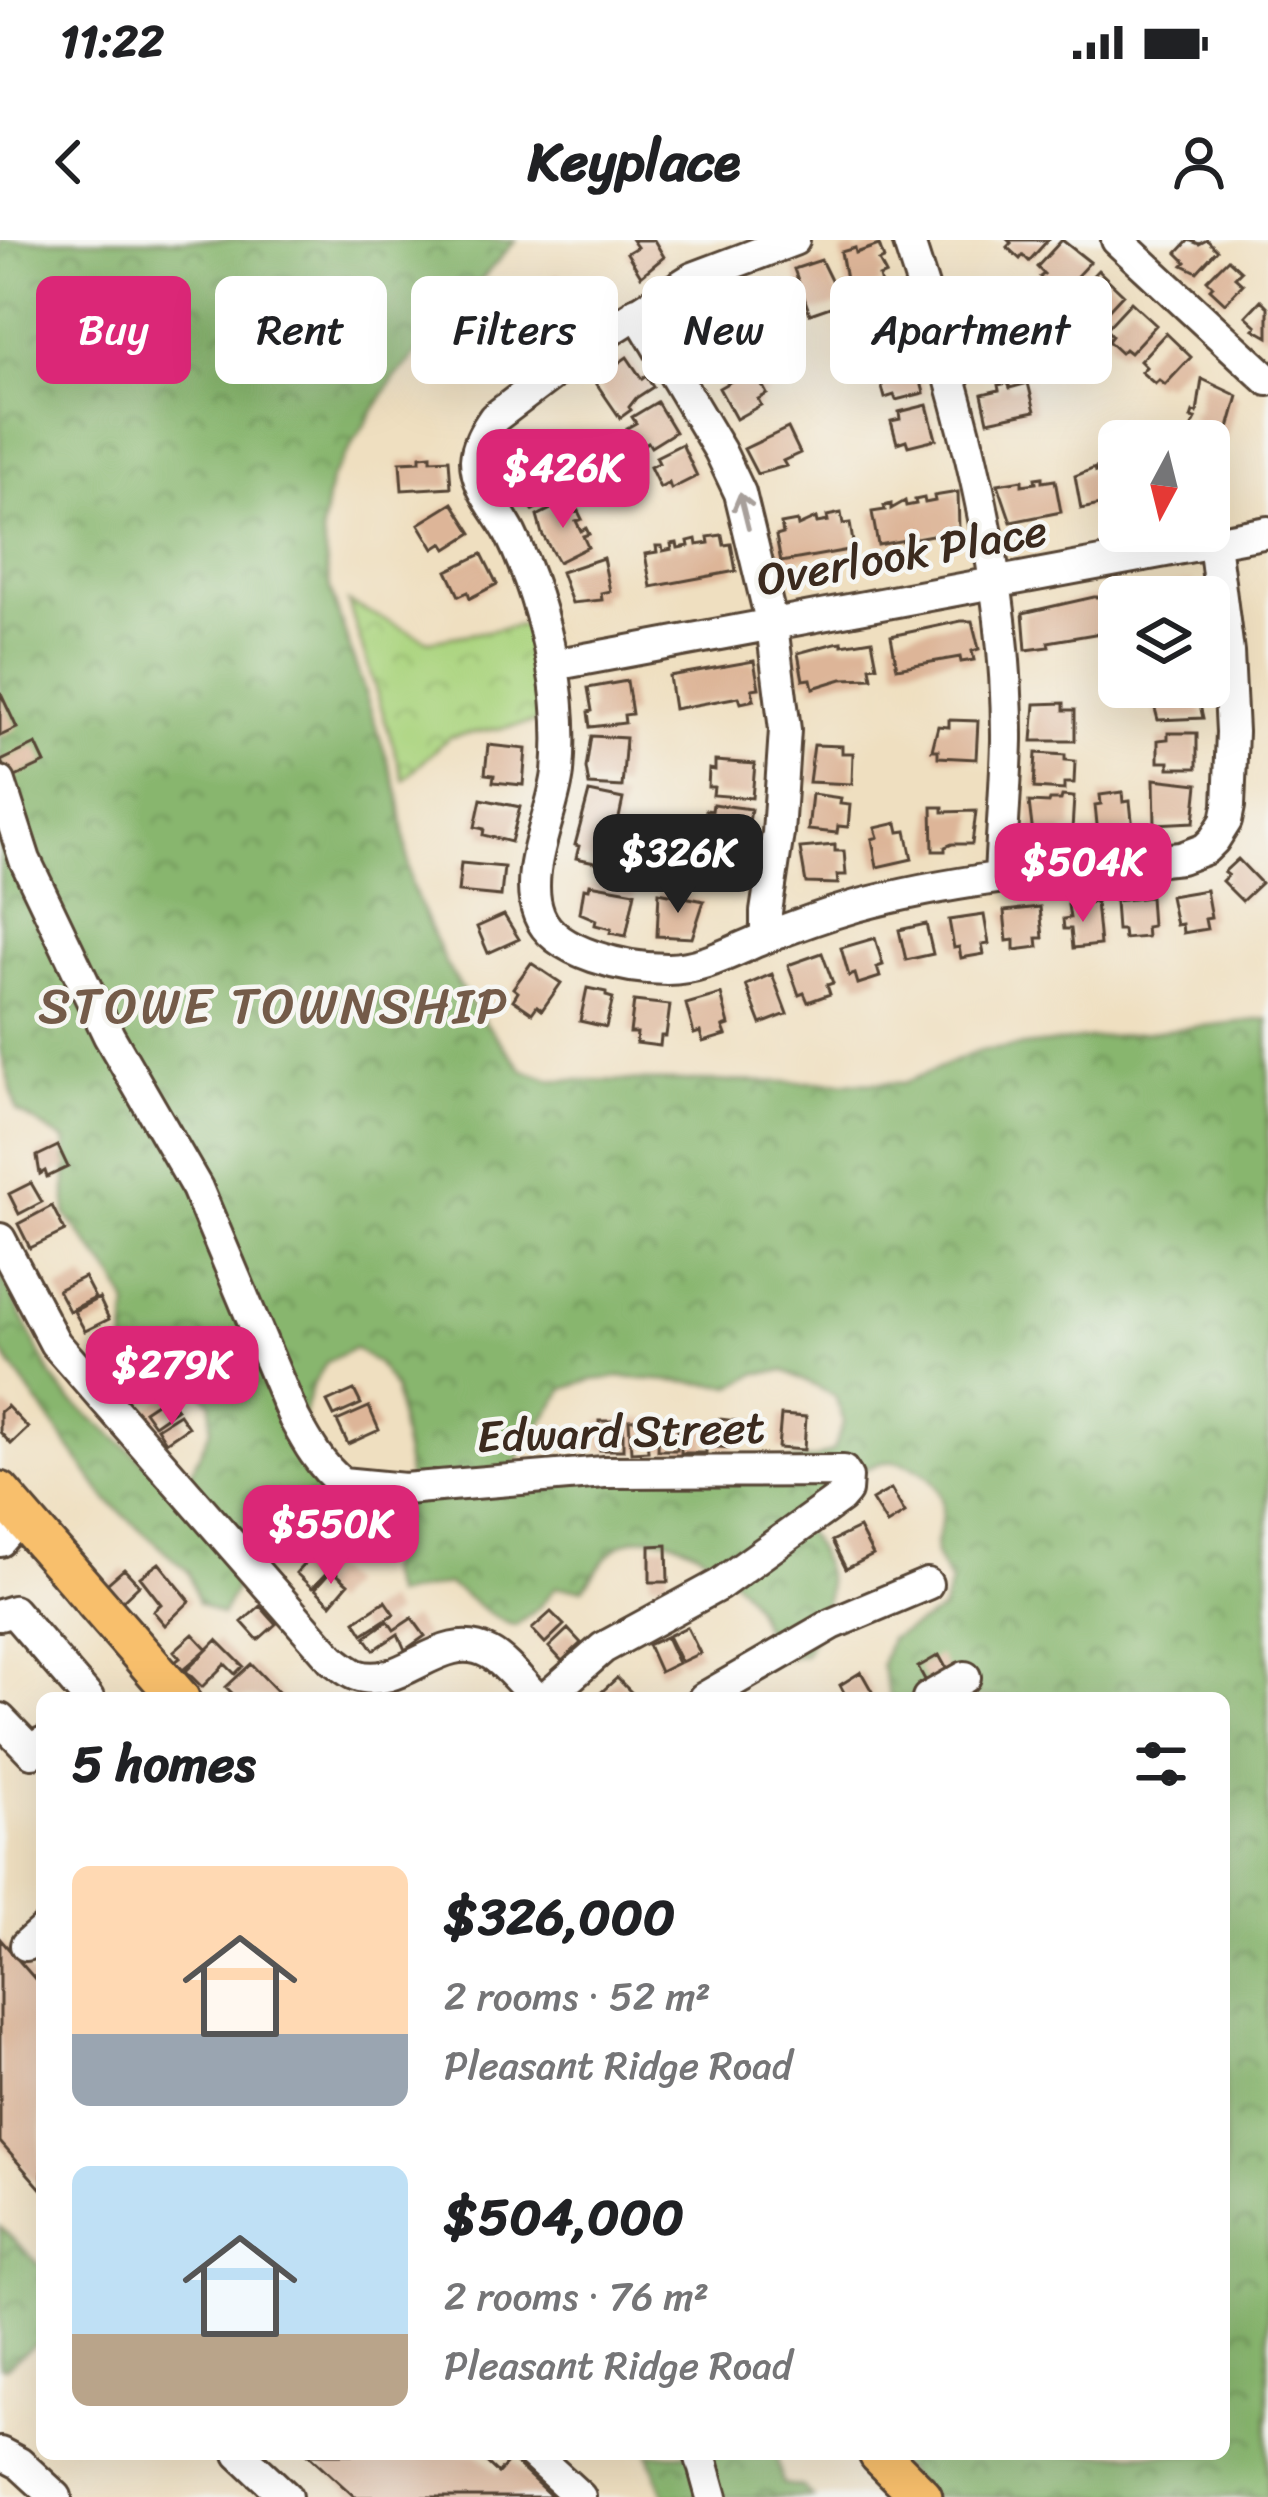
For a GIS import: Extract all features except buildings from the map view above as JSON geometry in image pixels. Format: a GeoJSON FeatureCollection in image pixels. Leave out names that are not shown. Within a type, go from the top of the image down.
{"type":"FeatureCollection","features":[{"type":"Feature","properties":{"kind":"main road"},"geometry":{"type":"LineString","coordinates":[[7,1517],[173,1692]]}},
{"type":"Feature","properties":{"kind":"main road"},"geometry":{"type":"LineString","coordinates":[[885,2460],[922,2497]]}},
{"type":"Feature","properties":{"kind":"street"},"geometry":{"type":"LineString","coordinates":[[794,240],[693,278],[637,312],[494,418],[481,437],[476,459],[480,482],[510,534],[536,597],[553,665],[560,722],[558,775],[533,889],[539,917],[555,938],[581,954],[665,970],[698,966],[849,908],[923,889],[1181,858],[1205,849],[1221,831],[1228,806],[1232,732],[1215,552]]}},
{"type":"Feature","properties":{"kind":"street"},"geometry":{"type":"LineString","coordinates":[[908,240],[968,448],[994,584],[1007,737],[1000,877]]}},
{"type":"Feature","properties":{"kind":"street"},"geometry":{"type":"LineString","coordinates":[[1117,240],[1268,380]]}},
{"type":"Feature","properties":{"kind":"street"},"geometry":{"type":"LineString","coordinates":[[637,312],[721,451],[740,493],[772,625],[785,730],[766,938]]}},
{"type":"Feature","properties":{"kind":"street","name":"Overlook Place"},"geometry":{"type":"LineString","coordinates":[[1230,540],[1268,532]]}},
{"type":"Feature","properties":{"kind":"street","name":"Overlook Place"},"geometry":{"type":"LineString","coordinates":[[553,665],[1166,552]]}},
{"type":"Feature","properties":{"kind":"street","name":"Edward Street"},"geometry":{"type":"LineString","coordinates":[[0,782],[25,860],[109,1036],[196,1188],[294,1418],[314,1454],[334,1477],[342,1483],[404,1489],[604,1472],[843,1471],[848,1485],[840,1498],[719,1585],[603,1648],[553,1692]]}},
{"type":"Feature","properties":{"kind":"street"},"geometry":{"type":"LineString","coordinates":[[0,1239],[55,1343],[332,1659],[357,1676],[387,1676],[440,1651],[471,1646],[492,1654],[530,1692]]}},
{"type":"Feature","properties":{"kind":"street"},"geometry":{"type":"LineString","coordinates":[[714,1692],[832,1624],[927,1583]]}},
{"type":"Feature","properties":{"kind":"street"},"geometry":{"type":"LineString","coordinates":[[0,1615],[13,1611],[83,1692]]}},
{"type":"Feature","properties":{"kind":"street"},"geometry":{"type":"LineString","coordinates":[[938,1692],[964,1677]]}},
{"type":"Feature","properties":{"kind":"street"},"geometry":{"type":"LineString","coordinates":[[0,1719],[32,1752],[36,1748]]}},
{"type":"Feature","properties":{"kind":"street"},"geometry":{"type":"LineString","coordinates":[[0,2453],[19,2463],[56,2497]]}},
{"type":"Feature","properties":{"kind":"street"},"geometry":{"type":"LineString","coordinates":[[246,2460],[286,2497]]}},
{"type":"Feature","properties":{"kind":"street"},"geometry":{"type":"LineString","coordinates":[[539,2460],[580,2497]]}},
{"type":"Feature","properties":{"kind":"street"},"geometry":{"type":"LineString","coordinates":[[702,2460],[712,2497]]}},
{"type":"Feature","properties":{"kind":"green space"},"geometry":{"type":"Polygon","coordinates":[[[0,240],[516,240],[484,276],[411,276],[411,360],[330,480],[322,530],[330,589],[399,795],[411,884],[446,965],[523,1070],[551,1080],[904,1083],[979,1051],[1268,1019],[1268,2497],[931,2497],[894,2460],[1230,2460],[1230,1692],[888,1692],[881,1665],[890,1639],[942,1611],[951,1583],[935,1550],[942,1517],[940,1494],[929,1477],[901,1463],[872,1466],[813,1497],[801,1524],[822,1560],[828,1589],[804,1655],[772,1660],[757,1612],[730,1576],[696,1551],[658,1538],[620,1545],[583,1589],[556,1587],[515,1626],[447,1584],[393,1596],[385,1570],[395,1551],[409,1495],[815,1459],[833,1450],[844,1422],[835,1396],[785,1371],[758,1373],[734,1386],[620,1377],[592,1380],[564,1389],[511,1470],[409,1482],[395,1389],[378,1364],[354,1348],[327,1362],[312,1386],[304,1413],[301,1441],[328,1494],[331,1523],[290,1564],[263,1558],[233,1566],[234,1591],[221,1615],[198,1603],[189,1572],[107,1500],[0,1349],[0,1272],[51,1376],[69,1399],[160,1475],[187,1480],[211,1429],[211,1402],[190,1382],[163,1379],[143,1398],[121,1383],[128,1305],[116,1280],[66,1215],[66,1141],[17,1111],[0,1048],[0,240]]]}},
{"type":"Feature","properties":{"kind":"green space"},"geometry":{"type":"Polygon","coordinates":[[[348,602],[429,641],[528,624],[543,721],[449,737],[404,780],[348,602]]]}},
{"type":"Feature","properties":{"kind":"green space"},"geometry":{"type":"Polygon","coordinates":[[[0,2227],[36,2261],[36,2344],[0,2367],[0,2227]]]}},
{"type":"Feature","properties":{"kind":"green space"},"geometry":{"type":"Polygon","coordinates":[[[651,2460],[699,2460],[710,2497],[665,2497],[651,2460]]]}},
{"type":"Feature","properties":{"kind":"green space"},"geometry":{"type":"Polygon","coordinates":[[[707,2460],[777,2460],[783,2484],[803,2487],[812,2497],[719,2497],[707,2460]]]}},
{"type":"Feature","properties":{"kind":"district","name":"STOWE TOWNSHIP"},"geometry":{"type":"Point","coordinates":[274,1006]}}]}
